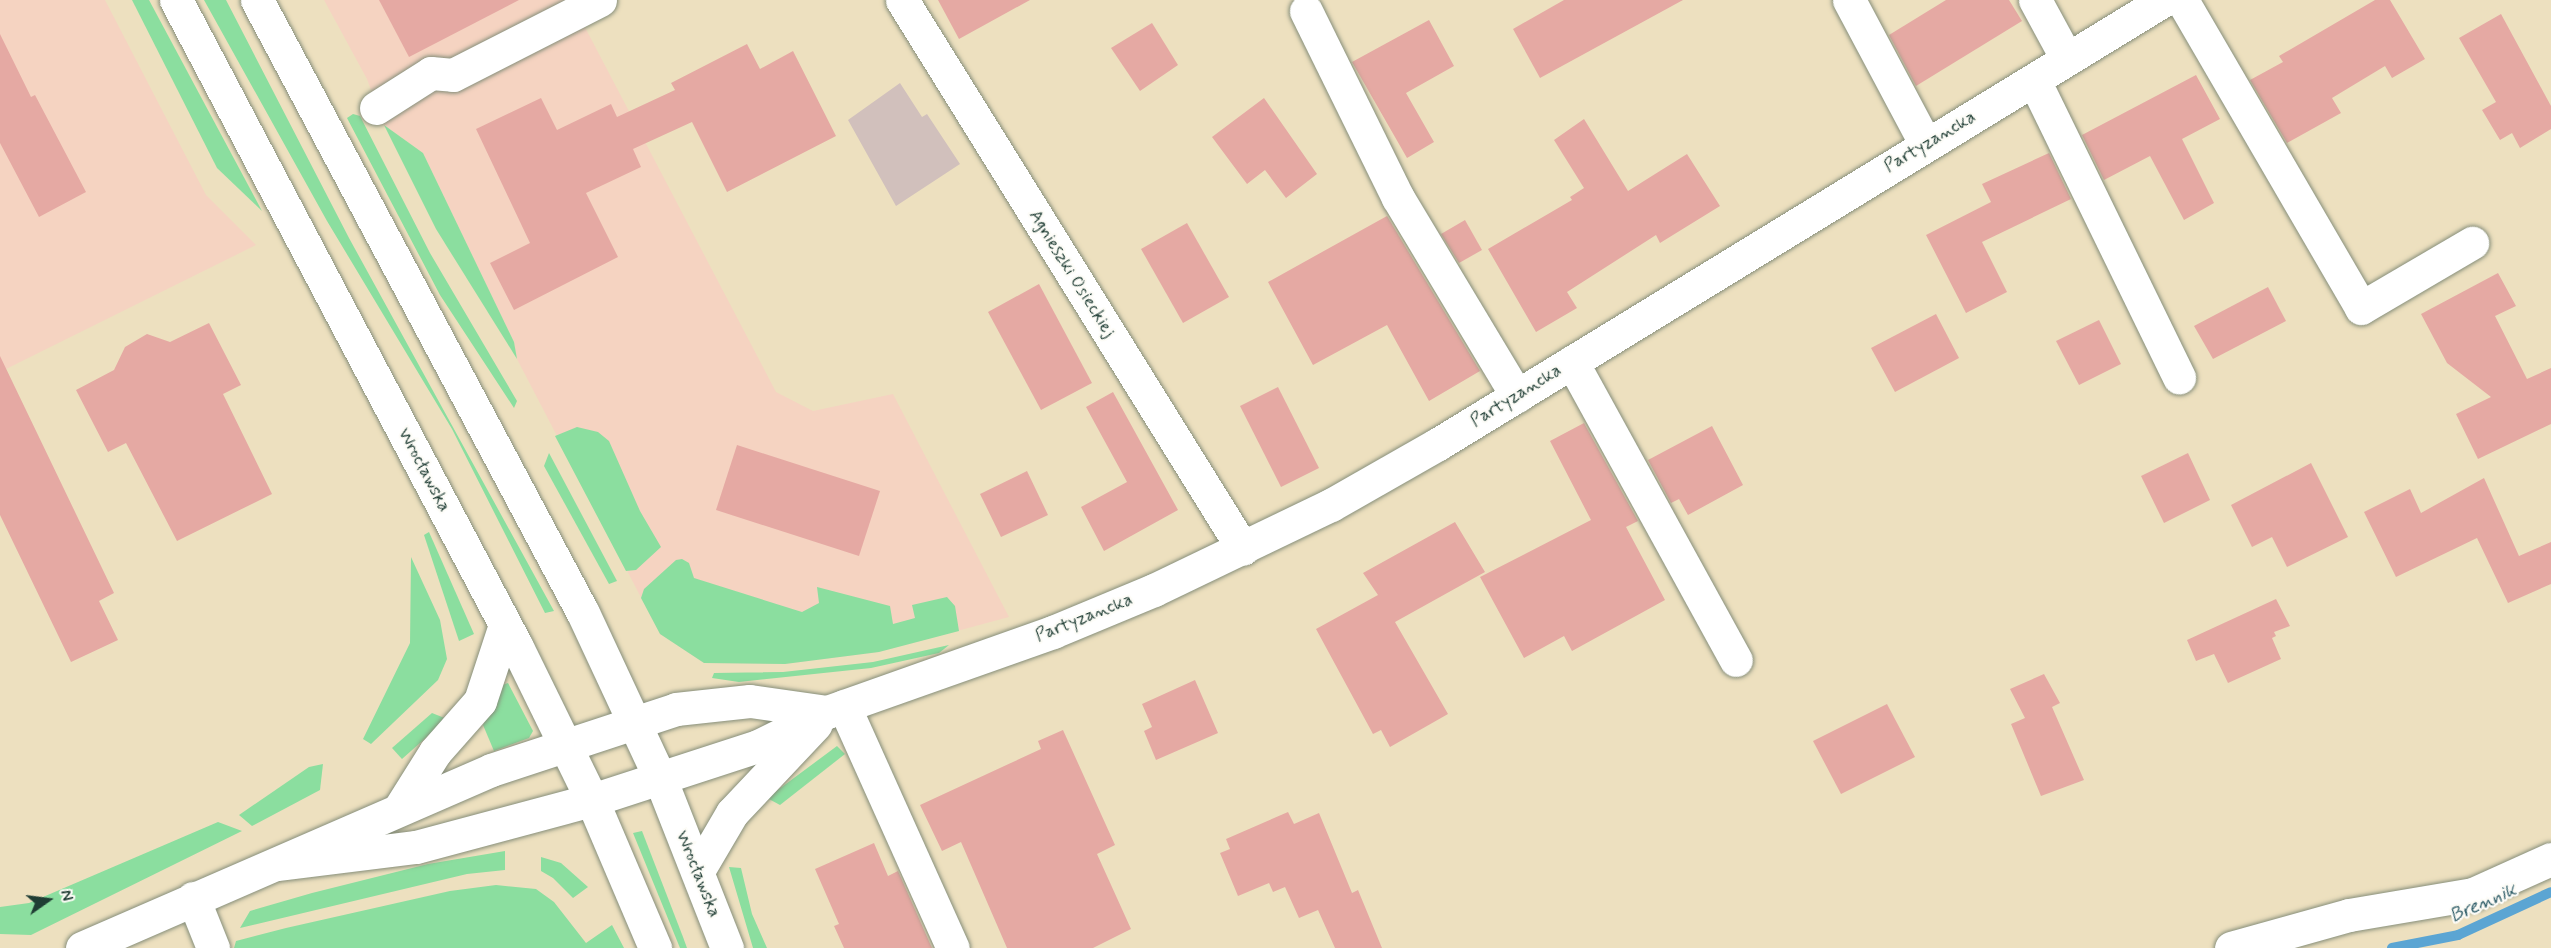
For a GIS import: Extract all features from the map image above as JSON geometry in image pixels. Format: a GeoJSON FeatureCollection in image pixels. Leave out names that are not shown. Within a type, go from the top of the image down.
{"type":"FeatureCollection","features":[{"type":"Feature","properties":{"kind":"main road","name":"Wrocławska"},"geometry":{"type":"LineString","coordinates":[[176,0],[567,747],[655,948]]}},
{"type":"Feature","properties":{"kind":"main road","name":"Wrocławska"},"geometry":{"type":"LineString","coordinates":[[257,0],[583,613],[660,778],[727,948]]}},
{"type":"Feature","properties":{"kind":"main road"},"geometry":{"type":"LineString","coordinates":[[376,108],[431,73],[453,75],[600,0]]}},
{"type":"Feature","properties":{"kind":"main road","name":"Agnieszki Osieckiej"},"geometry":{"type":"LineString","coordinates":[[902,0],[1243,549]]}},
{"type":"Feature","properties":{"kind":"main road"},"geometry":{"type":"LineString","coordinates":[[1849,0],[1926,145]]}},
{"type":"Feature","properties":{"kind":"main road"},"geometry":{"type":"LineString","coordinates":[[2035,0],[2067,59]]}},
{"type":"Feature","properties":{"kind":"main road","name":"Partyzancka"},"geometry":{"type":"LineString","coordinates":[[279,864],[416,847],[592,800],[758,746],[836,709],[1053,632],[1243,549],[1331,505],[1517,396],[2164,0]]}},
{"type":"Feature","properties":{"kind":"main road"},"geometry":{"type":"LineString","coordinates":[[2182,0],[2361,308],[2472,243]]}},
{"type":"Feature","properties":{"kind":"main road"},"geometry":{"type":"LineString","coordinates":[[1306,11],[1398,198],[1517,396]]}},
{"type":"Feature","properties":{"kind":"main road"},"geometry":{"type":"LineString","coordinates":[[2034,80],[2179,377]]}},
{"type":"Feature","properties":{"kind":"main road"},"geometry":{"type":"LineString","coordinates":[[1572,362],[1736,660]]}},
{"type":"Feature","properties":{"kind":"main road"},"geometry":{"type":"LineString","coordinates":[[401,806],[435,752],[480,701],[505,626]]}},
{"type":"Feature","properties":{"kind":"main road","name":"Partyzancka"},"geometry":{"type":"LineString","coordinates":[[279,864],[401,806],[491,770],[636,725],[683,707],[750,701],[836,709]]}},
{"type":"Feature","properties":{"kind":"main road"},"geometry":{"type":"LineString","coordinates":[[698,871],[732,813],[836,709],[953,948]]}},
{"type":"Feature","properties":{"kind":"main road"},"geometry":{"type":"LineString","coordinates":[[2231,948],[2349,915],[2473,894],[2551,859]]}},
{"type":"Feature","properties":{"kind":"main road"},"geometry":{"type":"LineString","coordinates":[[82,948],[193,898],[279,864]]}},
{"type":"Feature","properties":{"kind":"main road"},"geometry":{"type":"LineString","coordinates":[[193,898],[213,948]]}},
{"type":"Feature","properties":{"kind":"shaded area"},"geometry":{"type":"Polygon","coordinates":[[[0,0],[105,0],[206,195],[256,245],[0,372],[0,0]]]}},
{"type":"Feature","properties":{"kind":"shaded area"},"geometry":{"type":"Polygon","coordinates":[[[324,0],[600,0],[577,12],[776,392],[813,411],[893,394],[1009,617],[879,652],[785,664],[704,663],[660,634],[517,359],[514,342],[423,153],[384,125],[367,79],[324,0]]]}},
{"type":"Feature","properties":{"kind":"shaded area"},"geometry":{"type":"Polygon","coordinates":[[[900,83],[922,117],[927,114],[960,164],[896,206],[848,120],[900,83]]]}},
{"type":"Feature","properties":{"kind":"green space"},"geometry":{"type":"Polygon","coordinates":[[[132,0],[149,0],[262,211],[217,168],[132,0]]]}},
{"type":"Feature","properties":{"kind":"green space"},"geometry":{"type":"Polygon","coordinates":[[[204,0],[226,0],[349,238],[554,611],[545,613],[452,429],[327,221],[204,0]]]}},
{"type":"Feature","properties":{"kind":"green space"},"geometry":{"type":"Polygon","coordinates":[[[353,114],[360,116],[430,253],[517,401],[514,408],[440,295],[347,118],[353,114]]]}},
{"type":"Feature","properties":{"kind":"green space"},"geometry":{"type":"Polygon","coordinates":[[[384,125],[423,153],[514,342],[517,359],[436,229],[384,125]]]}},
{"type":"Feature","properties":{"kind":"green space"},"geometry":{"type":"Polygon","coordinates":[[[577,427],[598,432],[609,441],[640,511],[661,547],[636,570],[626,571],[555,436],[577,427]]]}},
{"type":"Feature","properties":{"kind":"green space"},"geometry":{"type":"Polygon","coordinates":[[[549,453],[617,581],[609,584],[544,466],[549,453]]]}},
{"type":"Feature","properties":{"kind":"green space"},"geometry":{"type":"Polygon","coordinates":[[[429,532],[474,634],[459,641],[424,535],[429,532]]]}},
{"type":"Feature","properties":{"kind":"green space"},"geometry":{"type":"Polygon","coordinates":[[[411,557],[440,620],[447,659],[438,680],[371,744],[363,739],[410,643],[411,557]]]}},
{"type":"Feature","properties":{"kind":"green space"},"geometry":{"type":"Polygon","coordinates":[[[682,559],[689,563],[694,578],[802,612],[819,603],[817,587],[890,606],[893,624],[915,618],[912,605],[947,597],[955,606],[959,631],[879,652],[785,664],[704,663],[660,634],[641,598],[644,589],[676,560],[682,559]]]}},
{"type":"Feature","properties":{"kind":"green space"},"geometry":{"type":"Polygon","coordinates":[[[949,645],[939,653],[871,668],[739,682],[712,678],[714,673],[783,672],[873,662],[949,645]]]}},
{"type":"Feature","properties":{"kind":"green space"},"geometry":{"type":"Polygon","coordinates":[[[508,683],[533,731],[529,738],[494,751],[483,725],[502,685],[508,683]]]}},
{"type":"Feature","properties":{"kind":"green space"},"geometry":{"type":"Polygon","coordinates":[[[432,713],[447,719],[402,759],[392,748],[432,713]]]}},
{"type":"Feature","properties":{"kind":"green space"},"geometry":{"type":"Polygon","coordinates":[[[837,746],[845,754],[780,805],[767,798],[837,746]]]}},
{"type":"Feature","properties":{"kind":"green space"},"geometry":{"type":"Polygon","coordinates":[[[323,764],[320,790],[252,826],[239,815],[309,767],[323,764]]]}},
{"type":"Feature","properties":{"kind":"green space"},"geometry":{"type":"Polygon","coordinates":[[[218,822],[242,831],[31,935],[0,934],[0,907],[29,903],[218,822]]]}},
{"type":"Feature","properties":{"kind":"green space"},"geometry":{"type":"Polygon","coordinates":[[[642,831],[687,948],[680,948],[633,833],[642,831]]]}},
{"type":"Feature","properties":{"kind":"green space"},"geometry":{"type":"Polygon","coordinates":[[[505,851],[505,870],[467,874],[240,928],[250,911],[428,864],[505,851]]]}},
{"type":"Feature","properties":{"kind":"green space"},"geometry":{"type":"Polygon","coordinates":[[[541,857],[561,863],[588,887],[573,898],[553,878],[541,871],[541,857]]]}},
{"type":"Feature","properties":{"kind":"green space"},"geometry":{"type":"Polygon","coordinates":[[[729,867],[741,868],[752,914],[767,948],[753,948],[729,867]]]}},
{"type":"Feature","properties":{"kind":"green space"},"geometry":{"type":"Polygon","coordinates":[[[496,885],[536,889],[554,902],[586,943],[612,925],[624,948],[234,948],[236,941],[286,928],[450,891],[496,885]]]}},
{"type":"Feature","properties":{"kind":"building"},"geometry":{"type":"Polygon","coordinates":[[[379,0],[519,0],[409,57],[379,0]]]}},
{"type":"Feature","properties":{"kind":"building"},"geometry":{"type":"Polygon","coordinates":[[[938,0],[1030,0],[959,39],[938,0]]]}},
{"type":"Feature","properties":{"kind":"building"},"geometry":{"type":"Polygon","coordinates":[[[1564,0],[1683,0],[1540,78],[1513,29],[1564,0]]]}},
{"type":"Feature","properties":{"kind":"building"},"geometry":{"type":"Polygon","coordinates":[[[1946,0],[2009,0],[2022,21],[1916,86],[1889,35],[1946,0]]]}},
{"type":"Feature","properties":{"kind":"building"},"geometry":{"type":"Polygon","coordinates":[[[2375,0],[2390,0],[2425,59],[2392,78],[2385,66],[2332,98],[2341,113],[2287,143],[2250,80],[2283,62],[2279,56],[2375,0]]]}},
{"type":"Feature","properties":{"kind":"building"},"geometry":{"type":"Polygon","coordinates":[[[2501,14],[2551,106],[2551,129],[2520,148],[2512,133],[2500,140],[2482,110],[2496,102],[2459,38],[2501,14]]]}},
{"type":"Feature","properties":{"kind":"building"},"geometry":{"type":"Polygon","coordinates":[[[1429,20],[1454,66],[1406,93],[1434,142],[1407,158],[1352,62],[1429,20]]]}},
{"type":"Feature","properties":{"kind":"building"},"geometry":{"type":"Polygon","coordinates":[[[1152,23],[1178,65],[1140,91],[1111,48],[1152,23]]]}},
{"type":"Feature","properties":{"kind":"building"},"geometry":{"type":"Polygon","coordinates":[[[0,34],[31,97],[35,95],[86,192],[39,217],[0,143],[0,34]]]}},
{"type":"Feature","properties":{"kind":"building"},"geometry":{"type":"Polygon","coordinates":[[[747,44],[760,69],[793,51],[836,136],[727,192],[692,122],[633,149],[641,167],[586,193],[618,257],[514,310],[490,263],[530,243],[476,129],[541,98],[557,130],[611,104],[617,117],[675,90],[671,83],[747,44]]]}},
{"type":"Feature","properties":{"kind":"building"},"geometry":{"type":"Polygon","coordinates":[[[2196,75],[2220,119],[2182,139],[2214,203],[2184,220],[2150,156],[2104,180],[2082,135],[2196,75]]]}},
{"type":"Feature","properties":{"kind":"building"},"geometry":{"type":"Polygon","coordinates":[[[1264,98],[1317,174],[1286,198],[1265,170],[1247,184],[1212,137],[1264,98]]]}},
{"type":"Feature","properties":{"kind":"building"},"geometry":{"type":"Polygon","coordinates":[[[1584,119],[1628,191],[1687,154],[1720,206],[1660,243],[1656,235],[1567,292],[1577,308],[1536,332],[1488,249],[1572,200],[1570,197],[1584,188],[1554,140],[1584,119]]]}},
{"type":"Feature","properties":{"kind":"building"},"geometry":{"type":"Polygon","coordinates":[[[2049,153],[2071,199],[1982,242],[2007,292],[1966,313],[1926,235],[1991,202],[1982,184],[2049,153]]]}},
{"type":"Feature","properties":{"kind":"building"},"geometry":{"type":"Polygon","coordinates":[[[1387,216],[1480,371],[1429,401],[1387,325],[1313,365],[1268,282],[1387,216]]]}},
{"type":"Feature","properties":{"kind":"building"},"geometry":{"type":"Polygon","coordinates":[[[1465,220],[1482,250],[1459,263],[1441,234],[1465,220]]]}},
{"type":"Feature","properties":{"kind":"building"},"geometry":{"type":"Polygon","coordinates":[[[1187,223],[1229,297],[1183,323],[1141,249],[1187,223]]]}},
{"type":"Feature","properties":{"kind":"building"},"geometry":{"type":"Polygon","coordinates":[[[2498,273],[2516,306],[2495,316],[2527,379],[2551,368],[2551,424],[2478,459],[2456,414],[2491,397],[2447,363],[2421,314],[2498,273]]]}},
{"type":"Feature","properties":{"kind":"building"},"geometry":{"type":"Polygon","coordinates":[[[1039,284],[1092,383],[1041,410],[988,312],[1039,284]]]}},
{"type":"Feature","properties":{"kind":"building"},"geometry":{"type":"Polygon","coordinates":[[[2268,287],[2286,321],[2213,359],[2194,326],[2268,287]]]}},
{"type":"Feature","properties":{"kind":"building"},"geometry":{"type":"Polygon","coordinates":[[[1936,314],[1959,358],[1895,392],[1871,348],[1936,314]]]}},
{"type":"Feature","properties":{"kind":"building"},"geometry":{"type":"Polygon","coordinates":[[[2099,320],[2121,364],[2079,385],[2056,341],[2099,320]]]}},
{"type":"Feature","properties":{"kind":"building"},"geometry":{"type":"Polygon","coordinates":[[[209,323],[241,385],[223,394],[272,494],[177,541],[126,443],[108,452],[76,390],[114,370],[125,347],[147,334],[170,342],[209,323]]]}},
{"type":"Feature","properties":{"kind":"building"},"geometry":{"type":"Polygon","coordinates":[[[0,356],[114,593],[99,601],[118,640],[71,662],[0,515],[0,356]]]}},
{"type":"Feature","properties":{"kind":"building"},"geometry":{"type":"Polygon","coordinates":[[[1278,387],[1319,468],[1281,487],[1240,406],[1278,387]]]}},
{"type":"Feature","properties":{"kind":"building"},"geometry":{"type":"Polygon","coordinates":[[[1113,392],[1178,510],[1104,551],[1081,507],[1127,482],[1086,407],[1113,392]]]}},
{"type":"Feature","properties":{"kind":"building"},"geometry":{"type":"Polygon","coordinates":[[[1584,423],[1638,521],[1626,527],[1665,600],[1572,651],[1564,636],[1524,658],[1480,577],[1591,520],[1550,441],[1584,423]]]}},
{"type":"Feature","properties":{"kind":"building"},"geometry":{"type":"Polygon","coordinates":[[[1712,426],[1743,485],[1688,515],[1679,499],[1671,503],[1648,460],[1712,426]]]}},
{"type":"Feature","properties":{"kind":"building"},"geometry":{"type":"Polygon","coordinates":[[[737,445],[880,491],[859,556],[716,510],[737,445]]]}},
{"type":"Feature","properties":{"kind":"building"},"geometry":{"type":"Polygon","coordinates":[[[2188,453],[2210,500],[2164,523],[2141,476],[2188,453]]]}},
{"type":"Feature","properties":{"kind":"building"},"geometry":{"type":"Polygon","coordinates":[[[2311,463],[2348,537],[2287,567],[2272,537],[2252,547],[2231,505],[2311,463]]]}},
{"type":"Feature","properties":{"kind":"building"},"geometry":{"type":"Polygon","coordinates":[[[1027,471],[1048,515],[1001,537],[980,494],[1027,471]]]}},
{"type":"Feature","properties":{"kind":"building"},"geometry":{"type":"Polygon","coordinates":[[[2484,478],[2519,556],[2551,542],[2551,584],[2508,603],[2477,538],[2396,577],[2364,512],[2410,489],[2421,513],[2484,478]]]}},
{"type":"Feature","properties":{"kind":"building"},"geometry":{"type":"Polygon","coordinates":[[[1455,522],[1485,572],[1395,622],[1448,714],[1390,747],[1381,730],[1373,734],[1316,629],[1378,595],[1363,573],[1455,522]]]}},
{"type":"Feature","properties":{"kind":"building"},"geometry":{"type":"Polygon","coordinates":[[[2276,599],[2290,626],[2274,632],[2276,636],[2272,638],[2281,659],[2228,683],[2214,654],[2196,661],[2187,640],[2276,599]]]}},
{"type":"Feature","properties":{"kind":"building"},"geometry":{"type":"Polygon","coordinates":[[[2044,674],[2060,703],[2052,707],[2084,780],[2041,796],[2011,724],[2025,718],[2010,689],[2044,674]]]}},
{"type":"Feature","properties":{"kind":"building"},"geometry":{"type":"Polygon","coordinates":[[[1195,680],[1218,733],[1156,760],[1144,731],[1152,727],[1142,704],[1195,680]]]}},
{"type":"Feature","properties":{"kind":"building"},"geometry":{"type":"Polygon","coordinates":[[[1887,704],[1915,757],[1841,794],[1813,741],[1887,704]]]}},
{"type":"Feature","properties":{"kind":"building"},"geometry":{"type":"Polygon","coordinates":[[[1063,730],[1115,845],[1097,854],[1131,929],[1093,948],[1007,948],[961,842],[942,851],[920,805],[1041,749],[1038,741],[1063,730]]]}},
{"type":"Feature","properties":{"kind":"building"},"geometry":{"type":"Polygon","coordinates":[[[1288,812],[1294,824],[1319,813],[1352,893],[1358,890],[1382,948],[1335,948],[1318,910],[1299,918],[1285,887],[1273,892],[1269,883],[1238,896],[1220,853],[1230,849],[1226,839],[1288,812]]]}},
{"type":"Feature","properties":{"kind":"building"},"geometry":{"type":"Polygon","coordinates":[[[874,843],[888,876],[898,871],[932,948],[844,948],[834,926],[839,924],[815,869],[874,843]]]}},
{"type":"Feature","properties":{"kind":"waterway","name":"Brennik"},"geometry":{"type":"LineString","coordinates":[[2392,948],[2458,935],[2551,892]]}}]}
